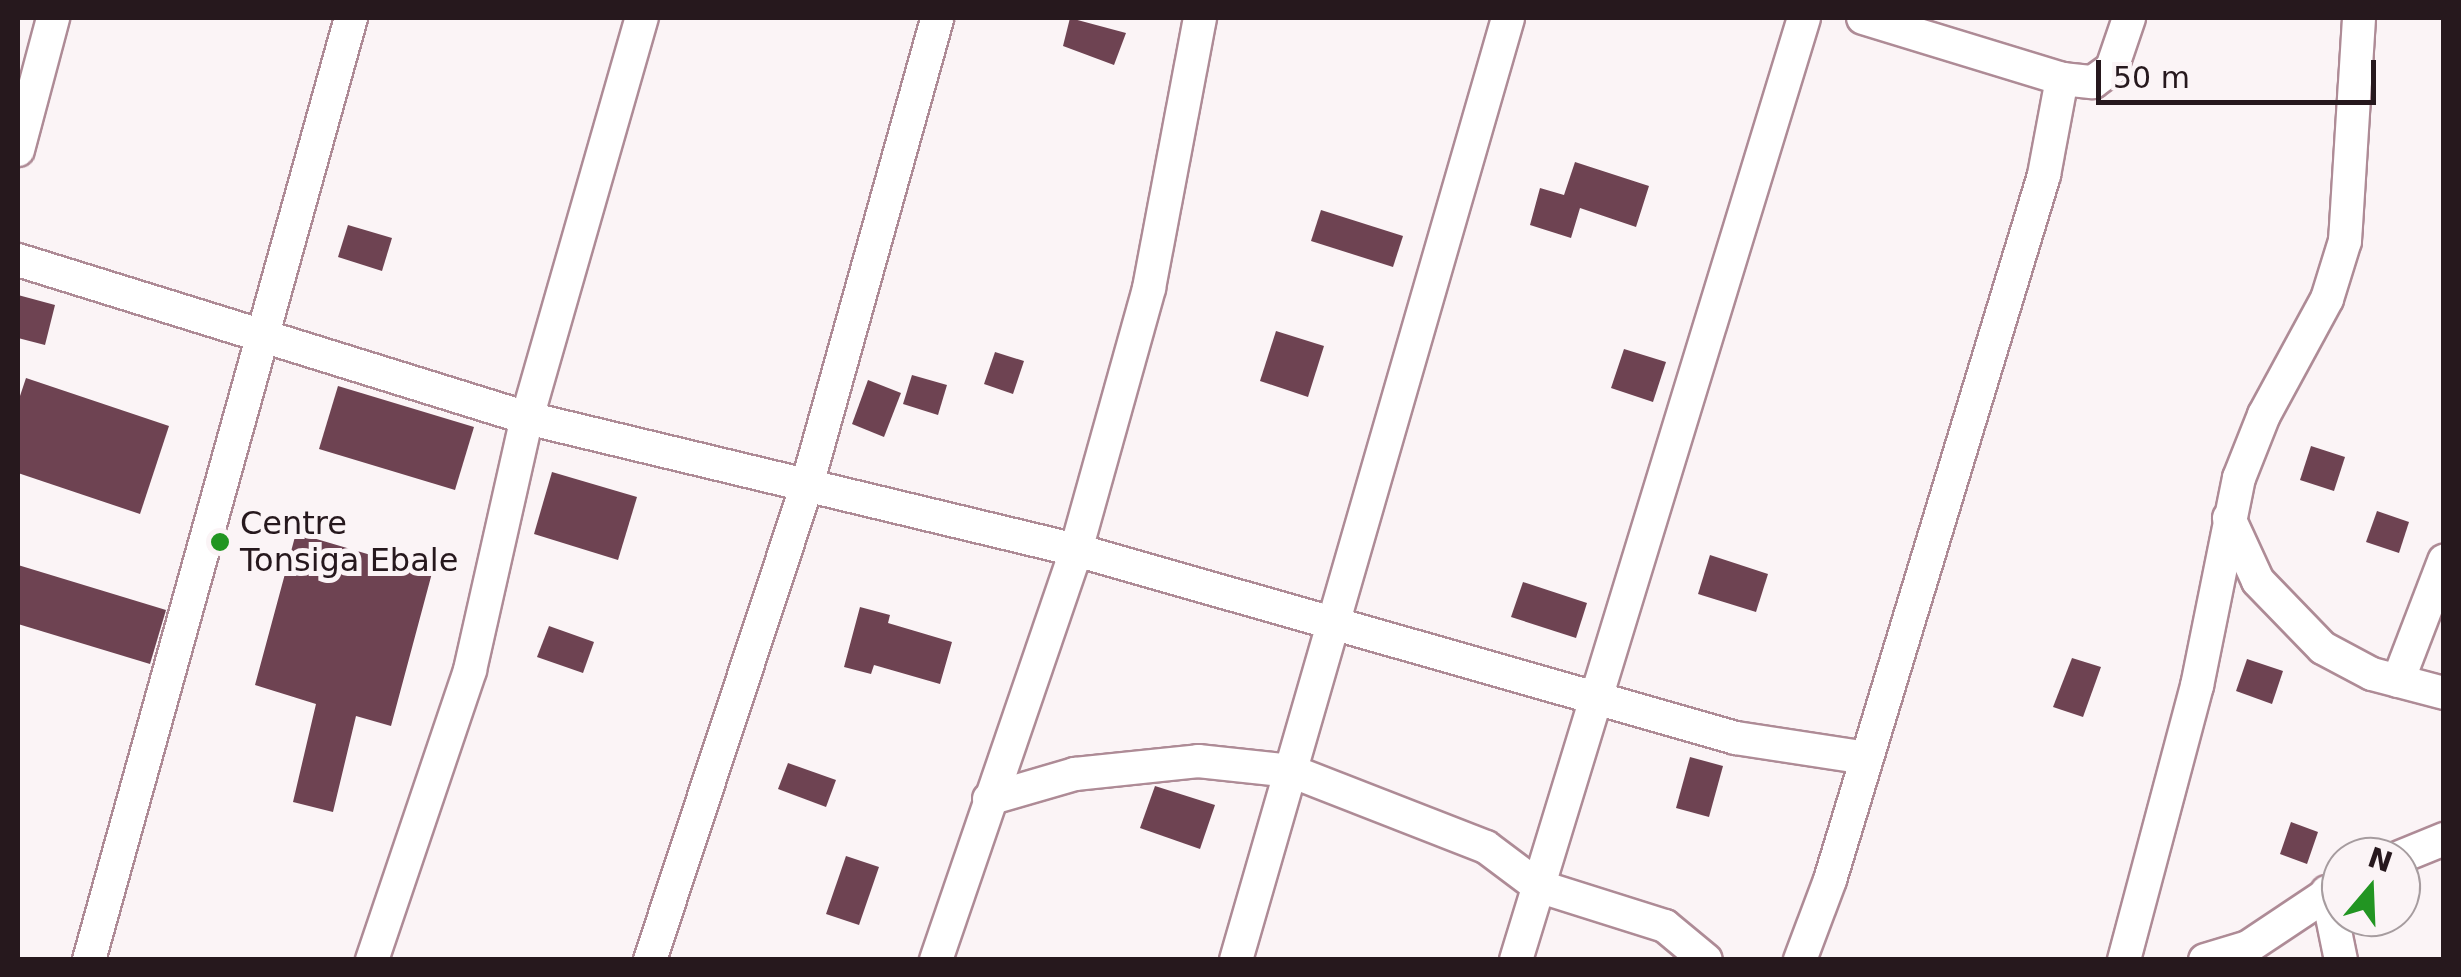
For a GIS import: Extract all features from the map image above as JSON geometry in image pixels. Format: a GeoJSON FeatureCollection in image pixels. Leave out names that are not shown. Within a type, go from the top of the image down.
{"type":"FeatureCollection","features":[{"type":"Feature","properties":{"kind":"street"},"geometry":{"type":"LineString","coordinates":[[18,150],[53,18]]}},
{"type":"Feature","properties":{"kind":"street"},"geometry":{"type":"LineString","coordinates":[[89,960],[351,18]]}},
{"type":"Feature","properties":{"kind":"street"},"geometry":{"type":"LineString","coordinates":[[372,960],[470,670],[527,418],[642,18]]}},
{"type":"Feature","properties":{"kind":"street"},"geometry":{"type":"LineString","coordinates":[[650,960],[807,485],[937,18]]}},
{"type":"Feature","properties":{"kind":"street"},"geometry":{"type":"LineString","coordinates":[[936,960],[1076,550],[1149,288],[1200,18]]}},
{"type":"Feature","properties":{"kind":"street"},"geometry":{"type":"LineString","coordinates":[[1236,960],[1508,18]]}},
{"type":"Feature","properties":{"kind":"street"},"geometry":{"type":"LineString","coordinates":[[1516,960],[1804,18]]}},
{"type":"Feature","properties":{"kind":"street"},"geometry":{"type":"LineString","coordinates":[[1863,18],[2062,79],[2094,82],[2112,68],[2128,18]]}},
{"type":"Feature","properties":{"kind":"street"},"geometry":{"type":"LineString","coordinates":[[2124,960],[2197,686],[2229,518],[2264,414],[2327,299],[2345,242],[2359,18]]}},
{"type":"Feature","properties":{"kind":"street"},"geometry":{"type":"LineString","coordinates":[[1800,960],[1866,758],[2044,174],[2062,79]]}},
{"type":"Feature","properties":{"kind":"street"},"geometry":{"type":"LineString","coordinates":[[18,260],[527,418],[1076,550],[1332,627],[1736,738],[1866,758]]}},
{"type":"Feature","properties":{"kind":"street"},"geometry":{"type":"LineString","coordinates":[[2229,518],[2258,581],[2323,648],[2398,681],[2444,693]]}},
{"type":"Feature","properties":{"kind":"street"},"geometry":{"type":"LineString","coordinates":[[2398,681],[2444,561]]}},
{"type":"Feature","properties":{"kind":"street"},"geometry":{"type":"LineString","coordinates":[[989,799],[1075,774],[1198,761],[1292,772],[1486,847],[1538,886],[1637,913],[1665,926],[1706,960]]}},
{"type":"Feature","properties":{"kind":"street"},"geometry":{"type":"LineString","coordinates":[[2206,960],[2248,947],[2321,898]]}},
{"type":"Feature","properties":{"kind":"building"},"geometry":{"type":"Polygon","coordinates":[[[1070,18],[1126,33],[1114,65],[1063,46],[1070,18]]]}},
{"type":"Feature","properties":{"kind":"building"},"geometry":{"type":"Polygon","coordinates":[[[1575,162],[1649,186],[1636,227],[1580,208],[1571,238],[1530,225],[1540,188],[1564,195],[1575,162]]]}},
{"type":"Feature","properties":{"kind":"building"},"geometry":{"type":"Polygon","coordinates":[[[1321,210],[1403,236],[1393,267],[1311,241],[1321,210]]]}},
{"type":"Feature","properties":{"kind":"building"},"geometry":{"type":"Polygon","coordinates":[[[348,225],[392,238],[382,271],[338,257],[348,225]]]}},
{"type":"Feature","properties":{"kind":"building"},"geometry":{"type":"Polygon","coordinates":[[[18,295],[55,305],[45,345],[18,338],[18,295]]]}},
{"type":"Feature","properties":{"kind":"building"},"geometry":{"type":"Polygon","coordinates":[[[1276,331],[1324,346],[1308,397],[1260,381],[1276,331]]]}},
{"type":"Feature","properties":{"kind":"building"},"geometry":{"type":"Polygon","coordinates":[[[1624,349],[1666,362],[1653,402],[1611,388],[1624,349]]]}},
{"type":"Feature","properties":{"kind":"building"},"geometry":{"type":"Polygon","coordinates":[[[995,352],[1024,361],[1013,394],[984,384],[995,352]]]}},
{"type":"Feature","properties":{"kind":"building"},"geometry":{"type":"Polygon","coordinates":[[[912,375],[947,385],[938,415],[903,404],[912,375]]]}},
{"type":"Feature","properties":{"kind":"building"},"geometry":{"type":"Polygon","coordinates":[[[26,378],[169,426],[140,514],[18,473],[18,402],[26,378]]]}},
{"type":"Feature","properties":{"kind":"building"},"geometry":{"type":"Polygon","coordinates":[[[868,380],[901,393],[884,437],[852,424],[868,380]]]}},
{"type":"Feature","properties":{"kind":"building"},"geometry":{"type":"Polygon","coordinates":[[[338,386],[474,427],[455,490],[319,449],[338,386]]]}},
{"type":"Feature","properties":{"kind":"building"},"geometry":{"type":"Polygon","coordinates":[[[2311,446],[2345,457],[2334,491],[2300,480],[2311,446]]]}},
{"type":"Feature","properties":{"kind":"building"},"geometry":{"type":"Polygon","coordinates":[[[552,472],[637,497],[618,560],[534,534],[552,472]]]}},
{"type":"Feature","properties":{"kind":"building"},"geometry":{"type":"Polygon","coordinates":[[[2377,511],[2409,522],[2399,553],[2366,542],[2377,511]]]}},
{"type":"Feature","properties":{"kind":"building"},"geometry":{"type":"Polygon","coordinates":[[[296,533],[432,573],[391,726],[356,716],[333,812],[293,802],[316,704],[255,685],[296,533]]]}},
{"type":"Feature","properties":{"kind":"building"},"geometry":{"type":"Polygon","coordinates":[[[1710,555],[1768,574],[1756,612],[1698,594],[1710,555]]]}},
{"type":"Feature","properties":{"kind":"building"},"geometry":{"type":"Polygon","coordinates":[[[18,565],[166,610],[150,664],[18,624],[18,565]]]}},
{"type":"Feature","properties":{"kind":"building"},"geometry":{"type":"Polygon","coordinates":[[[1523,582],[1587,603],[1576,638],[1511,617],[1523,582]]]}},
{"type":"Feature","properties":{"kind":"building"},"geometry":{"type":"Polygon","coordinates":[[[860,607],[890,615],[888,623],[952,642],[940,684],[874,665],[871,674],[844,667],[860,607]]]}},
{"type":"Feature","properties":{"kind":"building"},"geometry":{"type":"Polygon","coordinates":[[[549,626],[594,642],[583,673],[537,657],[549,626]]]}},
{"type":"Feature","properties":{"kind":"building"},"geometry":{"type":"Polygon","coordinates":[[[2072,658],[2101,667],[2083,717],[2053,707],[2072,658]]]}},
{"type":"Feature","properties":{"kind":"building"},"geometry":{"type":"Polygon","coordinates":[[[2247,659],[2283,671],[2272,704],[2236,691],[2247,659]]]}},
{"type":"Feature","properties":{"kind":"building"},"geometry":{"type":"Polygon","coordinates":[[[1690,757],[1723,766],[1709,817],[1676,808],[1690,757]]]}},
{"type":"Feature","properties":{"kind":"building"},"geometry":{"type":"Polygon","coordinates":[[[788,763],[836,780],[826,807],[778,789],[788,763]]]}},
{"type":"Feature","properties":{"kind":"building"},"geometry":{"type":"Polygon","coordinates":[[[1155,786],[1215,805],[1200,849],[1140,828],[1155,786]]]}},
{"type":"Feature","properties":{"kind":"building"},"geometry":{"type":"Polygon","coordinates":[[[2291,822],[2318,832],[2307,864],[2280,854],[2291,822]]]}},
{"type":"Feature","properties":{"kind":"building"},"geometry":{"type":"Polygon","coordinates":[[[846,856],[879,867],[859,925],[826,914],[846,856]]]}},
{"type":"Feature","properties":{"kind":"place","name":"Centre Tonsiga Ebale"},"geometry":{"type":"Point","coordinates":[220,542]}}]}
